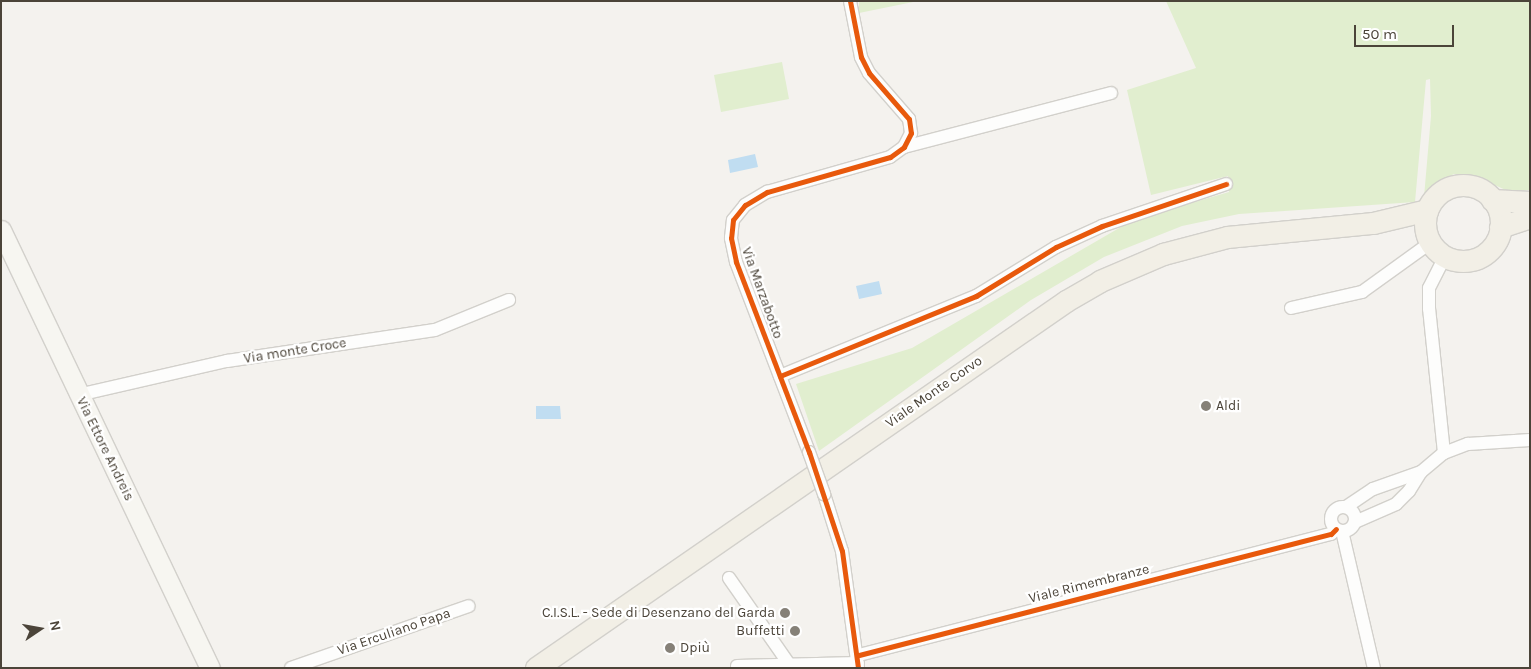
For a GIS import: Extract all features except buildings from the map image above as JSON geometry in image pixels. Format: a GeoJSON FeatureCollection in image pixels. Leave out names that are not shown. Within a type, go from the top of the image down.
{"type":"FeatureCollection","features":[{"type":"Feature","properties":{"kind":"main road"},"geometry":{"type":"LineString","coordinates":[[1456,186],[1472,186],[1492,200],[1499,213],[1500,228],[1495,243],[1484,254],[1461,261],[1432,234],[1441,192],[1456,186]]}},
{"type":"Feature","properties":{"kind":"main road"},"geometry":{"type":"LineString","coordinates":[[1492,200],[1530,202]]}},
{"type":"Feature","properties":{"kind":"main road"},"geometry":{"type":"LineString","coordinates":[[1500,228],[1530,217]]}},
{"type":"Feature","properties":{"kind":"main road","name":"Viale Monte Corvo"},"geometry":{"type":"LineString","coordinates":[[537,667],[1058,307],[1100,281],[1163,254],[1227,237],[1373,223],[1432,234]]}},
{"type":"Feature","properties":{"kind":"street"},"geometry":{"type":"LineString","coordinates":[[850,1],[861,57],[869,73],[909,119],[910,133],[904,147]]}},
{"type":"Feature","properties":{"kind":"street"},"geometry":{"type":"LineString","coordinates":[[904,147],[1111,93]]}},
{"type":"Feature","properties":{"kind":"street","name":"Via Marzabotto"},"geometry":{"type":"LineString","coordinates":[[858,662],[842,551],[810,452],[736,262],[731,238],[733,220],[745,206],[766,192],[890,157],[904,147]]}},
{"type":"Feature","properties":{"kind":"street"},"geometry":{"type":"LineString","coordinates":[[780,376],[976,296],[1056,247],[1102,226],[1226,184]]}},
{"type":"Feature","properties":{"kind":"street","name":"Via Ettore Andreis"},"geometry":{"type":"LineString","coordinates":[[1,230],[78,395],[210,668]]}},
{"type":"Feature","properties":{"kind":"street"},"geometry":{"type":"LineString","coordinates":[[1291,308],[1362,292],[1432,234]]}},
{"type":"Feature","properties":{"kind":"street"},"geometry":{"type":"LineString","coordinates":[[1432,234],[1428,309],[1444,453]]}},
{"type":"Feature","properties":{"kind":"street","name":"Via monte Croce"},"geometry":{"type":"LineString","coordinates":[[78,395],[227,361],[435,330],[510,300]]}},
{"type":"Feature","properties":{"kind":"street"},"geometry":{"type":"LineString","coordinates":[[1339,530],[1350,530],[1355,522],[1396,504],[1409,491],[1421,472],[1444,453],[1468,444],[1530,440]]}},
{"type":"Feature","properties":{"kind":"street"},"geometry":{"type":"LineString","coordinates":[[1346,507],[1373,489],[1421,472]]}},
{"type":"Feature","properties":{"kind":"street"},"geometry":{"type":"LineString","coordinates":[[1355,522],[1353,511],[1346,507],[1338,507],[1332,513],[1331,521],[1339,530],[1374,668]]}},
{"type":"Feature","properties":{"kind":"street","name":"Viale Rimembranze"},"geometry":{"type":"LineString","coordinates":[[737,666],[858,662],[1331,534],[1339,530]]}},
{"type":"Feature","properties":{"kind":"street"},"geometry":{"type":"LineString","coordinates":[[729,578],[789,664]]}},
{"type":"Feature","properties":{"kind":"street","name":"Via Erculiano Papa"},"geometry":{"type":"LineString","coordinates":[[292,668],[469,606]]}},
{"type":"Feature","properties":{"kind":"green space"},"geometry":{"type":"Polygon","coordinates":[[[859,1],[918,1],[859,13],[859,1]]]}},
{"type":"Feature","properties":{"kind":"green space"},"geometry":{"type":"Polygon","coordinates":[[[1166,1],[1530,1],[1530,190],[1508,191],[1479,178],[1454,174],[1438,182],[1424,197],[1431,116],[1430,79],[1426,80],[1415,202],[1239,214],[1182,226],[1104,257],[1031,300],[819,451],[796,384],[912,348],[1133,220],[1229,192],[1228,176],[1151,195],[1127,90],[1196,68],[1166,1]]]}},
{"type":"Feature","properties":{"kind":"green space"},"geometry":{"type":"Polygon","coordinates":[[[782,62],[789,99],[721,112],[714,75],[782,62]]]}},
{"type":"Feature","properties":{"kind":"water"},"geometry":{"type":"Polygon","coordinates":[[[755,154],[758,167],[730,173],[728,160],[755,154]]]}},
{"type":"Feature","properties":{"kind":"water"},"geometry":{"type":"Polygon","coordinates":[[[879,281],[882,294],[859,299],[856,286],[879,281]]]}},
{"type":"Feature","properties":{"kind":"water"},"geometry":{"type":"Polygon","coordinates":[[[536,406],[560,406],[561,419],[536,419],[536,406]]]}},
{"type":"Feature","properties":{"kind":"cycle path"},"geometry":{"type":"LineString","coordinates":[[850,1],[861,57],[869,73],[909,119],[911,133],[904,147],[890,157],[767,192],[745,205],[733,220],[731,238],[736,262],[809,452],[842,551],[858,668]]}},
{"type":"Feature","properties":{"kind":"cycle path"},"geometry":{"type":"LineString","coordinates":[[780,376],[976,296],[1056,247],[1102,226],[1226,184]]}},
{"type":"Feature","properties":{"kind":"cycle path"},"geometry":{"type":"LineString","coordinates":[[859,655],[1331,534],[1336,529]]}},
{"type":"Feature","properties":{"kind":"place","name":"Aldi"},"geometry":{"type":"Point","coordinates":[1206,406]}},
{"type":"Feature","properties":{"kind":"place","name":"C.I.S.L. - Sede di Desenzano del Garda"},"geometry":{"type":"Point","coordinates":[785,613]}},
{"type":"Feature","properties":{"kind":"place","name":"Buffetti"},"geometry":{"type":"Point","coordinates":[795,631]}},
{"type":"Feature","properties":{"kind":"place","name":"Dpiù"},"geometry":{"type":"Point","coordinates":[670,648]}}]}
